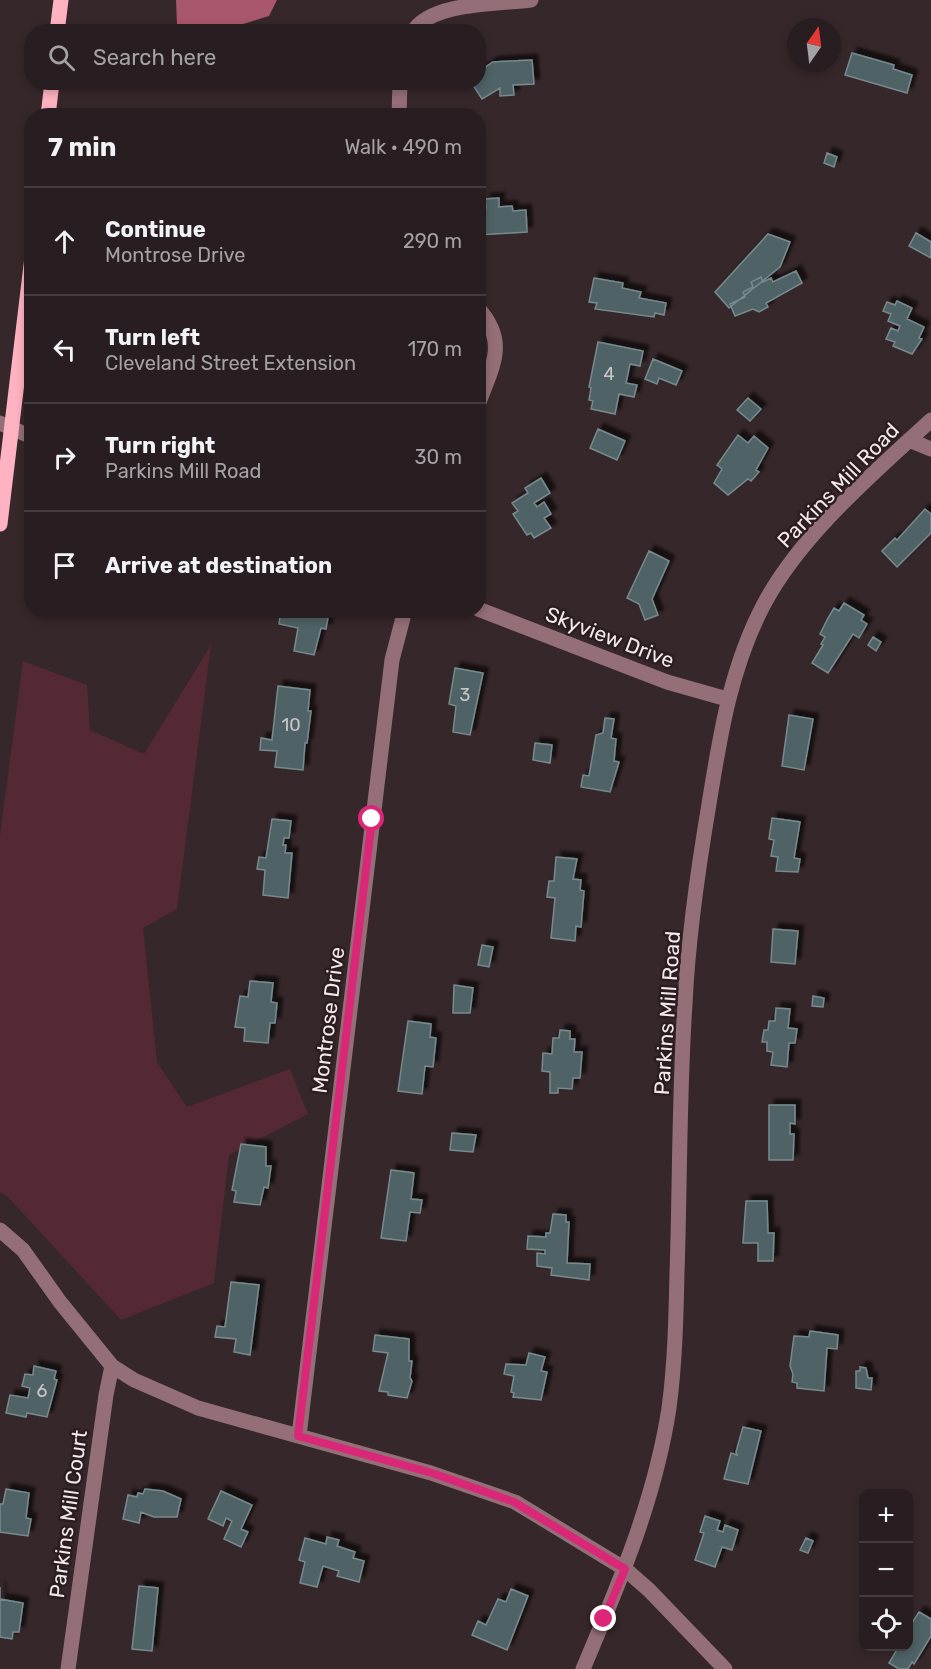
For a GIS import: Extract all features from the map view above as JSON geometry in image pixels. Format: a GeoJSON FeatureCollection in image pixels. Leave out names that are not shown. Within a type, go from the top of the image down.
{"type":"FeatureCollection","features":[{"type":"Feature","properties":{"kind":"main road"},"geometry":{"type":"LineString","coordinates":[[58,24],[61,0]]}},
{"type":"Feature","properties":{"kind":"main road"},"geometry":{"type":"LineString","coordinates":[[49,108],[51,90]]}},
{"type":"Feature","properties":{"kind":"main road"},"geometry":{"type":"LineString","coordinates":[[0,524],[6,426],[24,309]]}},
{"type":"Feature","properties":{"kind":"street"},"geometry":{"type":"LineString","coordinates":[[417,24],[441,12],[531,0]]}},
{"type":"Feature","properties":{"kind":"street"},"geometry":{"type":"LineString","coordinates":[[399,108],[400,90]]}},
{"type":"Feature","properties":{"kind":"street"},"geometry":{"type":"LineString","coordinates":[[486,318],[495,330],[497,342],[486,382]]}},
{"type":"Feature","properties":{"kind":"street","name":"Parkins Mill Road"},"geometry":{"type":"LineString","coordinates":[[583,1669],[640,1528],[659,1460],[669,1408],[675,1349],[685,1002],[704,832],[727,699],[746,642],[765,602],[786,570],[834,514],[931,420]]}},
{"type":"Feature","properties":{"kind":"street"},"geometry":{"type":"LineString","coordinates":[[6,426],[24,434]]}},
{"type":"Feature","properties":{"kind":"street"},"geometry":{"type":"LineString","coordinates":[[909,441],[931,449]]}},
{"type":"Feature","properties":{"kind":"street","name":"Skyview Drive"},"geometry":{"type":"LineString","coordinates":[[486,612],[667,682],[727,699]]}},
{"type":"Feature","properties":{"kind":"street","name":"Montrose Drive"},"geometry":{"type":"LineString","coordinates":[[298,1436],[392,660],[403,618]]}},
{"type":"Feature","properties":{"kind":"street"},"geometry":{"type":"LineString","coordinates":[[0,1230],[23,1250],[60,1302],[112,1366],[162,1394],[189,1404],[432,1473],[514,1502],[625,1569],[649,1590],[725,1669]]}},
{"type":"Feature","properties":{"kind":"street","name":"Parkins Mill Court"},"geometry":{"type":"LineString","coordinates":[[68,1669],[104,1406],[112,1366]]}},
{"type":"Feature","properties":{"kind":"shaded area"},"geometry":{"type":"Polygon","coordinates":[[[176,0],[277,0],[269,16],[244,24],[177,24],[176,0]]]}},
{"type":"Feature","properties":{"kind":"shaded area"},"geometry":{"type":"Polygon","coordinates":[[[211,645],[177,909],[143,928],[157,1062],[187,1107],[290,1069],[308,1114],[229,1155],[214,1283],[121,1320],[8,1197],[0,1192],[0,835],[23,661],[87,685],[90,730],[144,754],[211,645]]]}},
{"type":"Feature","properties":{"kind":"building"},"geometry":{"type":"Polygon","coordinates":[[[852,53],[894,65],[893,69],[912,75],[907,93],[845,75],[852,53]]]}},
{"type":"Feature","properties":{"kind":"building"},"geometry":{"type":"Polygon","coordinates":[[[532,60],[534,84],[513,85],[514,95],[500,96],[500,88],[482,99],[476,90],[486,90],[486,67],[493,62],[532,60]]]}},
{"type":"Feature","properties":{"kind":"building"},"geometry":{"type":"Polygon","coordinates":[[[827,153],[837,157],[834,167],[824,163],[827,153]]]}},
{"type":"Feature","properties":{"kind":"building"},"geometry":{"type":"Polygon","coordinates":[[[499,198],[499,207],[512,206],[513,211],[526,210],[527,232],[486,235],[486,199],[499,198]]]}},
{"type":"Feature","properties":{"kind":"building"},"geometry":{"type":"Polygon","coordinates":[[[916,233],[931,242],[931,258],[909,246],[916,233]]]}},
{"type":"Feature","properties":{"kind":"building"},"geometry":{"type":"Polygon","coordinates":[[[768,234],[790,242],[780,267],[729,308],[715,292],[768,234]]]}},
{"type":"Feature","properties":{"kind":"building"},"geometry":{"type":"Polygon","coordinates":[[[796,271],[802,283],[766,303],[768,307],[759,312],[753,309],[735,316],[730,304],[745,297],[743,292],[753,287],[751,282],[761,277],[763,282],[771,278],[773,282],[796,271]]]}},
{"type":"Feature","properties":{"kind":"building"},"geometry":{"type":"Polygon","coordinates":[[[594,278],[623,283],[622,288],[641,292],[639,298],[666,303],[664,315],[655,313],[654,317],[595,309],[597,303],[589,302],[594,278]]]}},
{"type":"Feature","properties":{"kind":"building"},"geometry":{"type":"Polygon","coordinates":[[[897,301],[912,308],[907,319],[924,327],[919,338],[922,339],[912,354],[893,346],[895,342],[886,339],[891,328],[898,331],[900,326],[888,321],[891,314],[883,311],[887,302],[895,305],[897,301]]]}},
{"type":"Feature","properties":{"kind":"building"},"geometry":{"type":"Polygon","coordinates":[[[598,342],[643,351],[640,366],[630,364],[626,383],[637,385],[634,397],[619,394],[615,414],[591,409],[593,401],[589,400],[591,388],[589,387],[598,342]]]}},
{"type":"Feature","properties":{"kind":"building"},"geometry":{"type":"Polygon","coordinates":[[[653,359],[682,371],[676,385],[659,378],[657,384],[645,379],[653,359]]]}},
{"type":"Feature","properties":{"kind":"building"},"geometry":{"type":"Polygon","coordinates":[[[748,398],[761,409],[750,421],[737,410],[748,398]]]}},
{"type":"Feature","properties":{"kind":"building"},"geometry":{"type":"Polygon","coordinates":[[[598,429],[625,441],[617,460],[590,448],[598,429]]]}},
{"type":"Feature","properties":{"kind":"building"},"geometry":{"type":"Polygon","coordinates":[[[738,435],[748,443],[754,436],[768,448],[756,470],[759,472],[751,481],[748,479],[728,495],[714,483],[722,469],[717,465],[738,435]]]}},
{"type":"Feature","properties":{"kind":"building"},"geometry":{"type":"Polygon","coordinates":[[[541,478],[550,493],[534,503],[537,507],[544,502],[551,514],[544,518],[551,528],[534,538],[531,533],[527,535],[513,514],[518,511],[512,503],[528,493],[525,488],[541,478]]]}},
{"type":"Feature","properties":{"kind":"building"},"geometry":{"type":"Polygon","coordinates":[[[925,509],[931,514],[931,533],[897,567],[882,551],[895,538],[897,540],[925,509]]]}},
{"type":"Feature","properties":{"kind":"building"},"geometry":{"type":"Polygon","coordinates":[[[649,551],[669,561],[652,599],[658,615],[645,620],[639,604],[627,598],[649,551]]]}},
{"type":"Feature","properties":{"kind":"building"},"geometry":{"type":"Polygon","coordinates":[[[844,603],[864,615],[861,620],[867,624],[859,638],[853,634],[828,673],[812,663],[823,645],[821,644],[825,637],[820,634],[828,618],[834,608],[839,611],[844,603]]]}},
{"type":"Feature","properties":{"kind":"building"},"geometry":{"type":"Polygon","coordinates":[[[280,618],[328,618],[326,629],[321,628],[314,655],[294,651],[298,628],[279,624],[280,618]]]}},
{"type":"Feature","properties":{"kind":"building"},"geometry":{"type":"Polygon","coordinates":[[[873,637],[881,642],[876,651],[868,645],[873,637]]]}},
{"type":"Feature","properties":{"kind":"building"},"geometry":{"type":"Polygon","coordinates":[[[455,668],[483,673],[470,735],[453,732],[456,706],[449,704],[455,668]]]}},
{"type":"Feature","properties":{"kind":"building"},"geometry":{"type":"Polygon","coordinates":[[[278,686],[310,690],[308,711],[311,711],[303,770],[275,767],[277,751],[260,750],[261,738],[272,740],[278,686]]]}},
{"type":"Feature","properties":{"kind":"building"},"geometry":{"type":"Polygon","coordinates":[[[789,715],[813,719],[804,770],[782,766],[789,715]]]}},
{"type":"Feature","properties":{"kind":"building"},"geometry":{"type":"Polygon","coordinates":[[[605,718],[614,719],[611,738],[616,739],[614,761],[619,762],[610,792],[581,787],[583,775],[589,776],[596,735],[603,733],[605,718]]]}},
{"type":"Feature","properties":{"kind":"building"},"geometry":{"type":"Polygon","coordinates":[[[535,743],[552,745],[550,763],[533,760],[535,743]]]}},
{"type":"Feature","properties":{"kind":"building"},"geometry":{"type":"Polygon","coordinates":[[[772,818],[800,822],[794,858],[800,859],[798,872],[776,871],[778,857],[771,856],[774,840],[769,839],[772,818]]]}},
{"type":"Feature","properties":{"kind":"building"},"geometry":{"type":"Polygon","coordinates":[[[272,819],[291,821],[289,838],[284,838],[283,845],[286,845],[285,853],[292,853],[288,898],[263,895],[265,870],[257,869],[259,857],[266,858],[272,819]]]}},
{"type":"Feature","properties":{"kind":"building"},"geometry":{"type":"Polygon","coordinates":[[[556,857],[577,859],[573,879],[581,880],[580,890],[584,891],[581,927],[576,926],[575,941],[551,938],[555,898],[547,897],[549,881],[554,881],[556,857]]]}},
{"type":"Feature","properties":{"kind":"building"},"geometry":{"type":"Polygon","coordinates":[[[773,929],[798,931],[795,964],[771,962],[773,929]]]}},
{"type":"Feature","properties":{"kind":"building"},"geometry":{"type":"Polygon","coordinates":[[[482,945],[493,947],[489,967],[478,965],[482,945]]]}},
{"type":"Feature","properties":{"kind":"building"},"geometry":{"type":"Polygon","coordinates":[[[250,981],[273,983],[271,1002],[277,1003],[275,1023],[270,1023],[268,1043],[244,1041],[245,1028],[235,1027],[240,996],[248,997],[250,981]]]}},
{"type":"Feature","properties":{"kind":"building"},"geometry":{"type":"Polygon","coordinates":[[[454,985],[473,988],[470,1013],[453,1013],[454,985]]]}},
{"type":"Feature","properties":{"kind":"building"},"geometry":{"type":"Polygon","coordinates":[[[813,996],[824,998],[823,1007],[812,1006],[813,996]]]}},
{"type":"Feature","properties":{"kind":"building"},"geometry":{"type":"Polygon","coordinates":[[[776,1008],[790,1009],[788,1028],[797,1029],[795,1043],[789,1043],[787,1067],[771,1065],[773,1052],[767,1051],[767,1042],[762,1042],[764,1030],[768,1030],[769,1021],[775,1021],[776,1008]]]}},
{"type":"Feature","properties":{"kind":"building"},"geometry":{"type":"Polygon","coordinates":[[[408,1021],[431,1024],[430,1037],[436,1038],[433,1067],[425,1066],[422,1094],[398,1091],[408,1021]]]}},
{"type":"Feature","properties":{"kind":"building"},"geometry":{"type":"Polygon","coordinates":[[[560,1030],[570,1031],[570,1039],[575,1039],[574,1052],[582,1052],[580,1078],[573,1078],[572,1089],[558,1088],[558,1093],[550,1093],[550,1072],[542,1071],[543,1053],[552,1054],[553,1038],[559,1038],[560,1030]]]}},
{"type":"Feature","properties":{"kind":"building"},"geometry":{"type":"Polygon","coordinates":[[[769,1105],[795,1105],[795,1124],[790,1123],[790,1134],[794,1134],[793,1160],[769,1160],[769,1105]]]}},
{"type":"Feature","properties":{"kind":"building"},"geometry":{"type":"Polygon","coordinates":[[[452,1133],[476,1135],[473,1152],[450,1150],[452,1133]]]}},
{"type":"Feature","properties":{"kind":"building"},"geometry":{"type":"Polygon","coordinates":[[[241,1144],[266,1147],[266,1166],[271,1166],[268,1188],[264,1187],[260,1205],[234,1202],[236,1191],[232,1190],[241,1144]]]}},
{"type":"Feature","properties":{"kind":"building"},"geometry":{"type":"Polygon","coordinates":[[[391,1170],[414,1173],[411,1199],[422,1200],[420,1213],[410,1212],[406,1241],[381,1238],[391,1170]]]}},
{"type":"Feature","properties":{"kind":"building"},"geometry":{"type":"Polygon","coordinates":[[[746,1201],[767,1201],[768,1233],[774,1233],[773,1261],[758,1261],[758,1243],[743,1243],[746,1201]]]}},
{"type":"Feature","properties":{"kind":"building"},"geometry":{"type":"Polygon","coordinates":[[[553,1214],[566,1215],[566,1222],[569,1222],[567,1263],[590,1264],[589,1280],[551,1275],[552,1268],[537,1266],[537,1253],[545,1254],[545,1250],[527,1249],[528,1236],[546,1237],[546,1233],[550,1233],[553,1214]]]}},
{"type":"Feature","properties":{"kind":"building"},"geometry":{"type":"Polygon","coordinates":[[[231,1282],[259,1285],[250,1355],[234,1352],[236,1339],[215,1337],[217,1326],[225,1327],[231,1282]]]}},
{"type":"Feature","properties":{"kind":"building"},"geometry":{"type":"Polygon","coordinates":[[[810,1331],[838,1335],[837,1349],[827,1348],[824,1391],[797,1388],[797,1383],[792,1382],[793,1374],[790,1366],[794,1336],[809,1337],[810,1331]]]}},
{"type":"Feature","properties":{"kind":"building"},"geometry":{"type":"Polygon","coordinates":[[[375,1335],[409,1339],[412,1381],[407,1398],[379,1391],[388,1353],[373,1351],[375,1335]]]}},
{"type":"Feature","properties":{"kind":"building"},"geometry":{"type":"Polygon","coordinates":[[[529,1353],[545,1357],[541,1371],[547,1372],[541,1400],[513,1397],[514,1393],[511,1392],[514,1376],[504,1374],[506,1364],[526,1365],[529,1353]]]}},
{"type":"Feature","properties":{"kind":"building"},"geometry":{"type":"Polygon","coordinates":[[[34,1366],[56,1371],[54,1379],[57,1380],[47,1417],[27,1413],[26,1417],[6,1413],[10,1395],[28,1398],[30,1388],[22,1386],[25,1374],[33,1375],[34,1366]]]}},
{"type":"Feature","properties":{"kind":"building"},"geometry":{"type":"Polygon","coordinates":[[[860,1367],[866,1368],[868,1378],[872,1378],[871,1390],[856,1388],[856,1371],[860,1371],[860,1367]]]}},
{"type":"Feature","properties":{"kind":"building"},"geometry":{"type":"Polygon","coordinates":[[[743,1427],[761,1431],[748,1484],[724,1479],[731,1453],[737,1455],[743,1427]]]}},
{"type":"Feature","properties":{"kind":"building"},"geometry":{"type":"Polygon","coordinates":[[[6,1489],[29,1493],[26,1518],[31,1519],[28,1536],[0,1532],[0,1504],[3,1504],[6,1489]]]}},
{"type":"Feature","properties":{"kind":"building"},"geometry":{"type":"Polygon","coordinates":[[[145,1489],[163,1491],[181,1499],[177,1517],[154,1517],[141,1512],[139,1523],[123,1519],[128,1495],[137,1497],[138,1493],[143,1494],[145,1489]]]}},
{"type":"Feature","properties":{"kind":"building"},"geometry":{"type":"Polygon","coordinates":[[[221,1491],[252,1505],[241,1529],[248,1532],[241,1547],[224,1539],[232,1521],[226,1518],[223,1526],[208,1519],[221,1491]]]}},
{"type":"Feature","properties":{"kind":"building"},"geometry":{"type":"Polygon","coordinates":[[[705,1516],[720,1521],[717,1530],[723,1532],[725,1525],[738,1530],[732,1550],[722,1547],[715,1567],[695,1560],[704,1533],[700,1532],[705,1516]]]}},
{"type":"Feature","properties":{"kind":"building"},"geometry":{"type":"Polygon","coordinates":[[[327,1537],[339,1540],[337,1546],[355,1552],[353,1558],[364,1561],[359,1582],[337,1576],[339,1571],[323,1566],[317,1587],[300,1583],[305,1562],[299,1560],[305,1538],[326,1544],[327,1537]]]}},
{"type":"Feature","properties":{"kind":"building"},"geometry":{"type":"Polygon","coordinates":[[[806,1538],[813,1541],[808,1553],[800,1550],[806,1538]]]}},
{"type":"Feature","properties":{"kind":"building"},"geometry":{"type":"Polygon","coordinates":[[[139,1586],[158,1588],[152,1651],[132,1649],[139,1586]]]}},
{"type":"Feature","properties":{"kind":"building"},"geometry":{"type":"Polygon","coordinates":[[[511,1589],[528,1596],[507,1650],[472,1635],[478,1621],[486,1625],[498,1599],[506,1602],[511,1589]]]}},
{"type":"Feature","properties":{"kind":"building"},"geometry":{"type":"Polygon","coordinates":[[[0,1599],[23,1603],[19,1632],[13,1632],[12,1639],[0,1637],[0,1599]]]}},
{"type":"Feature","properties":{"kind":"building"},"geometry":{"type":"Polygon","coordinates":[[[919,1612],[931,1619],[931,1636],[914,1664],[912,1662],[908,1669],[899,1669],[889,1663],[896,1651],[913,1651],[913,1621],[919,1612]]]}},
{"type":"Feature","properties":{"kind":"route"},"geometry":{"type":"LineString","coordinates":[[372,819],[298,1436],[432,1473],[514,1502],[609,1558],[625,1569],[604,1619]]}}]}
